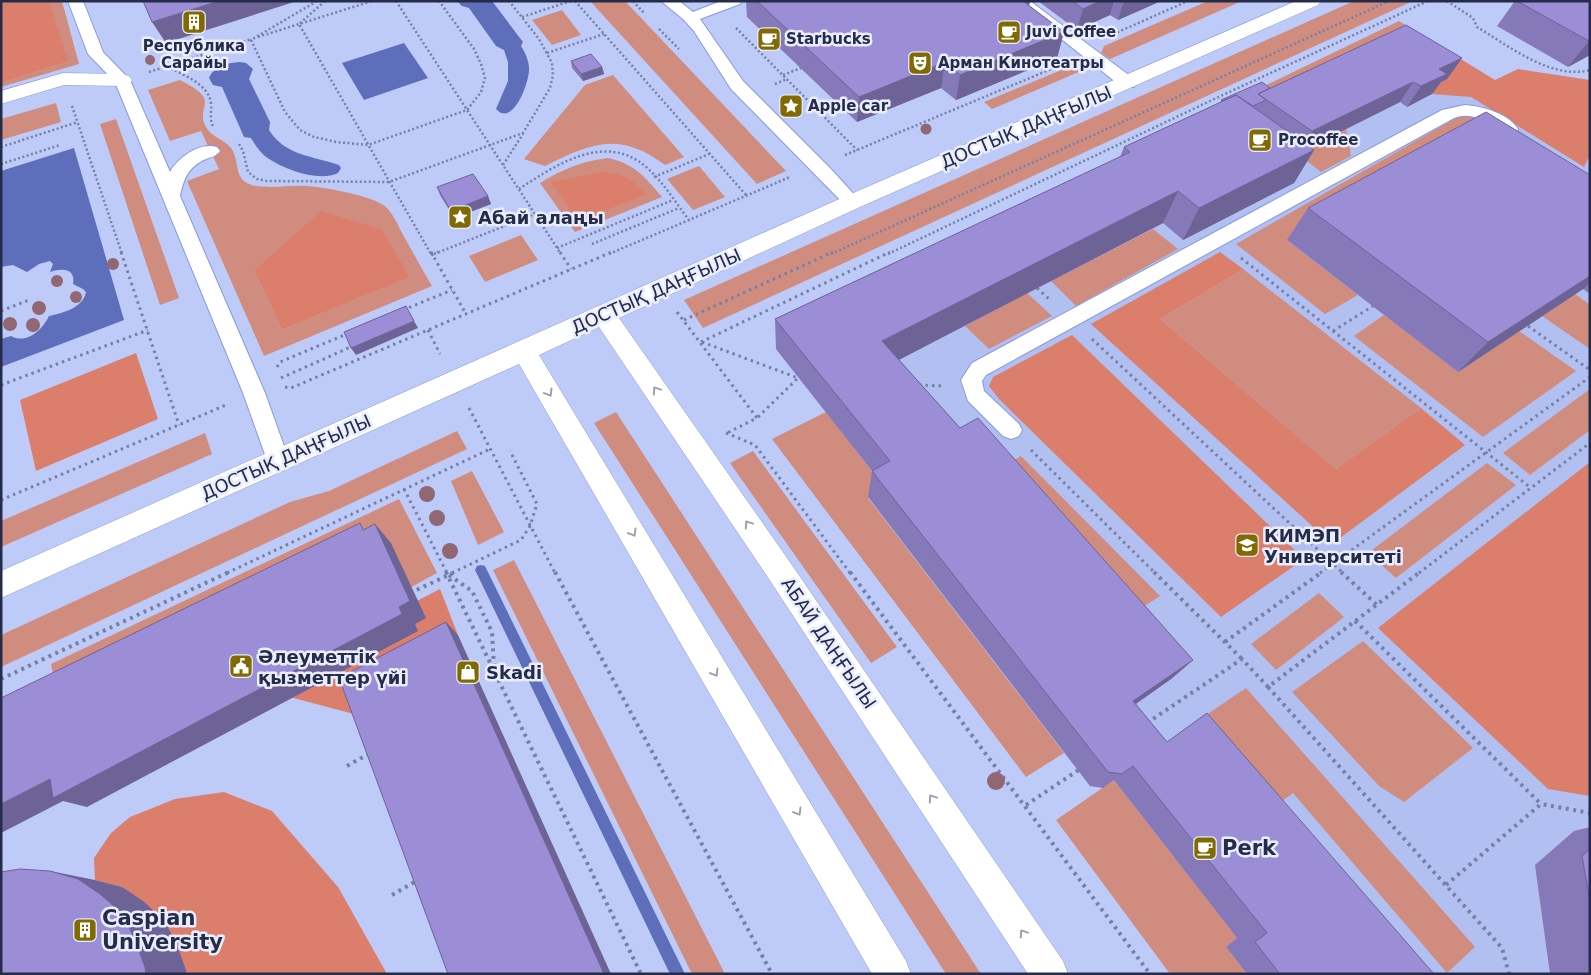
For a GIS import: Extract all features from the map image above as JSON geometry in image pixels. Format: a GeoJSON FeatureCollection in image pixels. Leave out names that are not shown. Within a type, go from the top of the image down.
{"type":"FeatureCollection","features":[{"type":"Feature","properties":{"kind":"main road","name":"ДОСТЫҚ ДАҢҒЫЛЫ"},"geometry":{"type":"LineString","coordinates":[[1,584],[524,351],[852,202],[1312,1]]}},
{"type":"Feature","properties":{"kind":"main road"},"geometry":{"type":"LineString","coordinates":[[1,98],[63,79],[122,80]]}},
{"type":"Feature","properties":{"kind":"main road","name":"АБАЙ ДАҢҒЫЛЫ"},"geometry":{"type":"LineString","coordinates":[[604,315],[781,572],[1050,974]]}},
{"type":"Feature","properties":{"kind":"main road"},"geometry":{"type":"LineString","coordinates":[[524,351],[893,974]]}},
{"type":"Feature","properties":{"kind":"lane"},"geometry":{"type":"LineString","coordinates":[[75,1],[96,54],[122,80],[254,393],[278,460]]}},
{"type":"Feature","properties":{"kind":"lane"},"geometry":{"type":"LineString","coordinates":[[668,1],[690,18],[705,34],[736,84],[819,165],[852,202]]}},
{"type":"Feature","properties":{"kind":"lane"},"geometry":{"type":"LineString","coordinates":[[690,18],[713,5],[735,1]]}},
{"type":"Feature","properties":{"kind":"lane"},"geometry":{"type":"LineString","coordinates":[[1020,1],[1128,83]]}},
{"type":"Feature","properties":{"kind":"lane"},"geometry":{"type":"LineString","coordinates":[[1010,430],[975,395],[971,380],[973,374],[979,369],[1454,110],[1471,109],[1481,112],[1524,137]]}},
{"type":"Feature","properties":{"kind":"lane"},"geometry":{"type":"LineString","coordinates":[[171,197],[180,167],[188,160],[211,151]]}},
{"type":"Feature","properties":{"kind":"path"},"geometry":{"type":"LineString","coordinates":[[250,40],[317,1]]}},
{"type":"Feature","properties":{"kind":"path"},"geometry":{"type":"LineString","coordinates":[[299,24],[325,1]]}},
{"type":"Feature","properties":{"kind":"path"},"geometry":{"type":"LineString","coordinates":[[217,130],[210,120],[211,104],[209,93],[203,87],[167,66],[372,1]]}},
{"type":"Feature","properties":{"kind":"path"},"geometry":{"type":"LineString","coordinates":[[396,1],[571,269]]}},
{"type":"Feature","properties":{"kind":"path"},"geometry":{"type":"LineString","coordinates":[[250,40],[285,112],[300,130],[314,137],[336,142],[368,145],[467,110],[481,92],[485,78],[481,64],[474,49],[439,1]]}},
{"type":"Feature","properties":{"kind":"path"},"geometry":{"type":"LineString","coordinates":[[503,165],[550,88],[553,75],[552,63],[539,39],[509,1]]}},
{"type":"Feature","properties":{"kind":"path"},"geometry":{"type":"LineString","coordinates":[[522,17],[571,1]]}},
{"type":"Feature","properties":{"kind":"path"},"geometry":{"type":"LineString","coordinates":[[575,1],[746,195]]}},
{"type":"Feature","properties":{"kind":"path"},"geometry":{"type":"LineString","coordinates":[[844,155],[1090,53],[1095,42],[1188,1]]}},
{"type":"Feature","properties":{"kind":"path"},"geometry":{"type":"LineString","coordinates":[[684,320],[1389,1]]}},
{"type":"Feature","properties":{"kind":"path"},"geometry":{"type":"LineString","coordinates":[[701,342],[1218,97],[1428,1]]}},
{"type":"Feature","properties":{"kind":"path"},"geometry":{"type":"LineString","coordinates":[[1447,1],[1473,18],[1478,27],[1550,68],[1584,73],[1590,70]]}},
{"type":"Feature","properties":{"kind":"path"},"geometry":{"type":"LineString","coordinates":[[713,5],[857,150]]}},
{"type":"Feature","properties":{"kind":"path"},"geometry":{"type":"LineString","coordinates":[[299,24],[466,314]]}},
{"type":"Feature","properties":{"kind":"path"},"geometry":{"type":"LineString","coordinates":[[547,53],[604,34]]}},
{"type":"Feature","properties":{"kind":"path"},"geometry":{"type":"LineString","coordinates":[[783,75],[801,68]]}},
{"type":"Feature","properties":{"kind":"path"},"geometry":{"type":"LineString","coordinates":[[63,79],[179,425]]}},
{"type":"Feature","properties":{"kind":"path"},"geometry":{"type":"LineString","coordinates":[[1,147],[78,122]]}},
{"type":"Feature","properties":{"kind":"path"},"geometry":{"type":"LineString","coordinates":[[239,143],[242,148],[244,167],[248,174],[255,179],[267,181],[390,182],[523,133]]}},
{"type":"Feature","properties":{"kind":"path"},"geometry":{"type":"LineString","coordinates":[[1,164],[60,145]]}},
{"type":"Feature","properties":{"kind":"path"},"geometry":{"type":"LineString","coordinates":[[519,189],[560,164],[582,155],[599,151],[613,151],[626,154],[646,167],[689,220]]}},
{"type":"Feature","properties":{"kind":"path"},"geometry":{"type":"LineString","coordinates":[[654,177],[709,154]]}},
{"type":"Feature","properties":{"kind":"path"},"geometry":{"type":"LineString","coordinates":[[283,386],[291,388],[790,177]]}},
{"type":"Feature","properties":{"kind":"path"},"geometry":{"type":"LineString","coordinates":[[557,248],[673,200]]}},
{"type":"Feature","properties":{"kind":"path"},"geometry":{"type":"LineString","coordinates":[[592,244],[679,208]]}},
{"type":"Feature","properties":{"kind":"path"},"geometry":{"type":"LineString","coordinates":[[431,255],[535,214]]}},
{"type":"Feature","properties":{"kind":"path"},"geometry":{"type":"LineString","coordinates":[[1218,239],[1530,488]]}},
{"type":"Feature","properties":{"kind":"path"},"geometry":{"type":"LineString","coordinates":[[1037,288],[1377,604]]}},
{"type":"Feature","properties":{"kind":"path"},"geometry":{"type":"LineString","coordinates":[[398,313],[452,290]]}},
{"type":"Feature","properties":{"kind":"path"},"geometry":{"type":"LineString","coordinates":[[1,311],[29,300]]}},
{"type":"Feature","properties":{"kind":"path"},"geometry":{"type":"LineString","coordinates":[[672,304],[757,418]]}},
{"type":"Feature","properties":{"kind":"path"},"geometry":{"type":"LineString","coordinates":[[1333,331],[1373,306]]}},
{"type":"Feature","properties":{"kind":"path"},"geometry":{"type":"LineString","coordinates":[[1528,326],[1590,370]]}},
{"type":"Feature","properties":{"kind":"path"},"geometry":{"type":"LineString","coordinates":[[1,385],[148,330]]}},
{"type":"Feature","properties":{"kind":"path"},"geometry":{"type":"LineString","coordinates":[[276,369],[280,362],[352,332]]}},
{"type":"Feature","properties":{"kind":"path"},"geometry":{"type":"LineString","coordinates":[[701,342],[798,378],[757,418],[726,433]]}},
{"type":"Feature","properties":{"kind":"path"},"geometry":{"type":"LineString","coordinates":[[276,380],[361,343]]}},
{"type":"Feature","properties":{"kind":"path"},"geometry":{"type":"LineString","coordinates":[[1225,642],[1590,376]]}},
{"type":"Feature","properties":{"kind":"path"},"geometry":{"type":"LineString","coordinates":[[917,385],[972,388]]}},
{"type":"Feature","properties":{"kind":"path"},"geometry":{"type":"LineString","coordinates":[[1,500],[231,403]]}},
{"type":"Feature","properties":{"kind":"path"},"geometry":{"type":"LineString","coordinates":[[721,426],[726,433],[756,445],[1026,805],[1150,974]]}},
{"type":"Feature","properties":{"kind":"path"},"geometry":{"type":"LineString","coordinates":[[1010,430],[1225,642],[1268,687],[1502,948],[1509,974]]}},
{"type":"Feature","properties":{"kind":"path"},"geometry":{"type":"LineString","coordinates":[[1268,687],[1590,443]]}},
{"type":"Feature","properties":{"kind":"path"},"geometry":{"type":"LineString","coordinates":[[1,679],[490,449],[772,974]]}},
{"type":"Feature","properties":{"kind":"path"},"geometry":{"type":"LineString","coordinates":[[408,594],[521,540],[530,526],[537,504],[510,451]]}},
{"type":"Feature","properties":{"kind":"path"},"geometry":{"type":"LineString","coordinates":[[404,490],[448,575],[641,974]]}},
{"type":"Feature","properties":{"kind":"path"},"geometry":{"type":"LineString","coordinates":[[448,575],[472,591],[492,632],[494,670]]}},
{"type":"Feature","properties":{"kind":"path"},"geometry":{"type":"LineString","coordinates":[[1355,622],[1541,804],[1590,814]]}},
{"type":"Feature","properties":{"kind":"path"},"geometry":{"type":"LineString","coordinates":[[1146,724],[1242,659]]}},
{"type":"Feature","properties":{"kind":"path"},"geometry":{"type":"LineString","coordinates":[[347,766],[377,749]]}},
{"type":"Feature","properties":{"kind":"path"},"geometry":{"type":"LineString","coordinates":[[1026,805],[1082,767]]}},
{"type":"Feature","properties":{"kind":"path"},"geometry":{"type":"LineString","coordinates":[[1446,885],[1541,804]]}},
{"type":"Feature","properties":{"kind":"path"},"geometry":{"type":"LineString","coordinates":[[392,896],[425,876]]}},
{"type":"Feature","properties":{"kind":"shaded area"},"geometry":{"type":"Polygon","coordinates":[[[1,1],[62,1],[79,64],[1,87],[1,1]]]}},
{"type":"Feature","properties":{"kind":"shaded area"},"geometry":{"type":"Polygon","coordinates":[[[9,1],[49,1],[68,61],[1,82],[1,4],[9,1]]]}},
{"type":"Feature","properties":{"kind":"shaded area"},"geometry":{"type":"Polygon","coordinates":[[[590,1],[625,1],[786,171],[757,184],[590,1]]]}},
{"type":"Feature","properties":{"kind":"shaded area"},"geometry":{"type":"Polygon","coordinates":[[[1208,1],[1242,1],[1110,59],[1101,53],[1104,46],[1208,1]]]}},
{"type":"Feature","properties":{"kind":"shaded area"},"geometry":{"type":"Polygon","coordinates":[[[1354,1],[1413,1],[703,328],[684,300],[1354,1]]]}},
{"type":"Feature","properties":{"kind":"shaded area"},"geometry":{"type":"Polygon","coordinates":[[[562,10],[581,35],[552,45],[532,20],[562,10]]]}},
{"type":"Feature","properties":{"kind":"shaded area"},"geometry":{"type":"Polygon","coordinates":[[[1399,21],[1407,26],[1275,101],[1258,89],[1399,21]]]}},
{"type":"Feature","properties":{"kind":"shaded area"},"geometry":{"type":"Polygon","coordinates":[[[1407,26],[1495,80],[1518,69],[1590,80],[1590,155],[1584,167],[1471,97],[1432,94],[1425,90],[1407,26]]]}},
{"type":"Feature","properties":{"kind":"shaded area"},"geometry":{"type":"Polygon","coordinates":[[[1088,59],[1095,65],[992,109],[984,102],[1088,59]]]}},
{"type":"Feature","properties":{"kind":"shaded area"},"geometry":{"type":"Polygon","coordinates":[[[613,75],[684,157],[665,165],[649,154],[633,148],[619,144],[605,144],[577,151],[545,166],[524,159],[585,85],[613,75]]]}},
{"type":"Feature","properties":{"kind":"shaded area"},"geometry":{"type":"Polygon","coordinates":[[[180,80],[201,94],[205,100],[203,115],[208,130],[231,148],[241,177],[249,184],[262,187],[306,186],[324,188],[371,199],[386,207],[432,286],[264,356],[187,181],[219,169],[201,131],[170,141],[148,90],[180,80]],[[383,230],[254,271],[282,330],[408,277],[383,230]]]}},
{"type":"Feature","properties":{"kind":"shaded area","name":"КИМЭП Университеті"},"geometry":{"type":"Polygon","coordinates":[[[1425,90],[1590,114],[1590,974],[1247,974],[1226,947],[1237,938],[1114,781],[1103,788],[1090,786],[868,497],[885,487],[776,349],[1117,185],[1297,153],[1400,102],[1407,107],[1432,95],[1425,90]]]}},
{"type":"Feature","properties":{"kind":"shaded area"},"geometry":{"type":"Polygon","coordinates":[[[56,103],[61,122],[1,140],[1,119],[56,103]]]}},
{"type":"Feature","properties":{"kind":"shaded area"},"geometry":{"type":"Polygon","coordinates":[[[1461,115],[1478,118],[1288,241],[1358,295],[1325,314],[1236,244],[1461,115]]]}},
{"type":"Feature","properties":{"kind":"shaded area"},"geometry":{"type":"Polygon","coordinates":[[[116,119],[179,298],[160,305],[100,124],[116,119]]]}},
{"type":"Feature","properties":{"kind":"shaded area"},"geometry":{"type":"Polygon","coordinates":[[[1346,129],[1351,156],[1321,172],[1297,153],[1346,129]]]}},
{"type":"Feature","properties":{"kind":"shaded area"},"geometry":{"type":"Polygon","coordinates":[[[608,158],[632,167],[662,197],[575,232],[540,183],[572,167],[589,161],[608,158]]]}},
{"type":"Feature","properties":{"kind":"shaded area"},"geometry":{"type":"Polygon","coordinates":[[[699,166],[725,197],[693,210],[667,179],[699,166]]]}},
{"type":"Feature","properties":{"kind":"shaded area"},"geometry":{"type":"Polygon","coordinates":[[[602,172],[627,178],[647,194],[578,221],[551,182],[602,172]]]}},
{"type":"Feature","properties":{"kind":"shaded area"},"geometry":{"type":"Polygon","coordinates":[[[321,211],[383,230],[409,277],[282,330],[254,271],[321,211]]]}},
{"type":"Feature","properties":{"kind":"shaded area"},"geometry":{"type":"Polygon","coordinates":[[[1153,229],[1178,249],[1076,306],[1051,281],[1153,229]]]}},
{"type":"Feature","properties":{"kind":"shaded area"},"geometry":{"type":"Polygon","coordinates":[[[521,235],[538,260],[485,282],[469,256],[521,235]]]}},
{"type":"Feature","properties":{"kind":"shaded area"},"geometry":{"type":"Polygon","coordinates":[[[1220,252],[1243,269],[1160,319],[1336,469],[1421,408],[1465,445],[1332,544],[1091,324],[1220,252]]]}},
{"type":"Feature","properties":{"kind":"shaded area"},"geometry":{"type":"Polygon","coordinates":[[[1243,269],[1421,408],[1336,469],[1160,319],[1243,269]]]}},
{"type":"Feature","properties":{"kind":"shaded area"},"geometry":{"type":"Polygon","coordinates":[[[1027,293],[1052,316],[989,349],[965,326],[1027,293]]]}},
{"type":"Feature","properties":{"kind":"shaded area"},"geometry":{"type":"Polygon","coordinates":[[[1575,294],[1590,305],[1590,349],[1542,316],[1575,294]]]}},
{"type":"Feature","properties":{"kind":"shaded area"},"geometry":{"type":"Polygon","coordinates":[[[1384,315],[1458,372],[1519,331],[1576,371],[1483,437],[1354,336],[1384,315]]]}},
{"type":"Feature","properties":{"kind":"shaded area"},"geometry":{"type":"Polygon","coordinates":[[[1072,335],[1304,559],[1221,617],[999,399],[989,386],[993,377],[1072,335]]]}},
{"type":"Feature","properties":{"kind":"shaded area"},"geometry":{"type":"Polygon","coordinates":[[[136,353],[158,419],[36,471],[20,400],[136,353]]]}},
{"type":"Feature","properties":{"kind":"shaded area"},"geometry":{"type":"Polygon","coordinates":[[[1590,389],[1590,430],[1530,475],[1503,453],[1590,389]]]}},
{"type":"Feature","properties":{"kind":"shaded area"},"geometry":{"type":"Polygon","coordinates":[[[616,412],[981,974],[946,974],[594,423],[616,412]]]}},
{"type":"Feature","properties":{"kind":"shaded area"},"geometry":{"type":"Polygon","coordinates":[[[826,412],[885,488],[868,498],[1064,753],[1026,777],[772,439],[826,412]]]}},
{"type":"Feature","properties":{"kind":"shaded area"},"geometry":{"type":"Polygon","coordinates":[[[457,431],[467,449],[1,667],[1,635],[290,502],[329,491],[457,431]]]}},
{"type":"Feature","properties":{"kind":"shaded area"},"geometry":{"type":"Polygon","coordinates":[[[205,433],[212,454],[1,547],[1,521],[205,433]]]}},
{"type":"Feature","properties":{"kind":"shaded area"},"geometry":{"type":"Polygon","coordinates":[[[753,451],[897,647],[871,663],[730,463],[753,451]]]}},
{"type":"Feature","properties":{"kind":"shaded area"},"geometry":{"type":"Polygon","coordinates":[[[1021,456],[1160,596],[1121,621],[993,473],[1021,456]]]}},
{"type":"Feature","properties":{"kind":"shaded area"},"geometry":{"type":"Polygon","coordinates":[[[1590,462],[1590,796],[1548,789],[1378,628],[1590,462]]]}},
{"type":"Feature","properties":{"kind":"shaded area"},"geometry":{"type":"Polygon","coordinates":[[[1487,463],[1516,485],[1396,578],[1368,553],[1487,463]]]}},
{"type":"Feature","properties":{"kind":"shaded area"},"geometry":{"type":"Polygon","coordinates":[[[472,471],[504,532],[478,545],[451,481],[472,471]]]}},
{"type":"Feature","properties":{"kind":"shaded area"},"geometry":{"type":"Polygon","coordinates":[[[399,499],[437,573],[406,590],[59,701],[51,664],[399,499]]]}},
{"type":"Feature","properties":{"kind":"shaded area"},"geometry":{"type":"Polygon","coordinates":[[[514,560],[725,974],[692,974],[493,570],[514,560]]]}},
{"type":"Feature","properties":{"kind":"shaded area"},"geometry":{"type":"Polygon","coordinates":[[[440,589],[458,635],[365,717],[286,696],[413,603],[440,589]]]}},
{"type":"Feature","properties":{"kind":"shaded area"},"geometry":{"type":"Polygon","coordinates":[[[1319,593],[1344,617],[1276,670],[1251,644],[1319,593]]]}},
{"type":"Feature","properties":{"kind":"shaded area"},"geometry":{"type":"Polygon","coordinates":[[[1363,641],[1473,748],[1404,802],[1379,786],[1292,692],[1363,641]]]}},
{"type":"Feature","properties":{"kind":"shaded area"},"geometry":{"type":"Polygon","coordinates":[[[1246,688],[1475,947],[1447,973],[1293,793],[1259,818],[1184,730],[1246,688]]]}},
{"type":"Feature","properties":{"kind":"shaded area"},"geometry":{"type":"Polygon","coordinates":[[[1114,780],[1237,938],[1226,947],[1247,974],[1170,974],[1056,820],[1114,780]]]}},
{"type":"Feature","properties":{"kind":"shaded area"},"geometry":{"type":"Polygon","coordinates":[[[224,792],[272,811],[338,887],[387,974],[187,974],[176,942],[122,887],[95,880],[94,858],[111,833],[130,817],[175,799],[224,792]]]}},
{"type":"Feature","properties":{"kind":"water"},"geometry":{"type":"Polygon","coordinates":[[[457,1],[492,1],[523,42],[521,46],[528,62],[529,74],[519,100],[514,108],[508,112],[502,113],[496,109],[508,81],[508,62],[504,50],[496,46],[469,8],[462,6],[457,1]]]}},
{"type":"Feature","properties":{"kind":"water"},"geometry":{"type":"Polygon","coordinates":[[[404,43],[428,78],[364,100],[342,63],[404,43]]]}},
{"type":"Feature","properties":{"kind":"water"},"geometry":{"type":"Polygon","coordinates":[[[240,62],[246,63],[253,69],[249,79],[270,122],[269,130],[276,139],[283,145],[301,154],[339,165],[341,168],[338,173],[322,176],[293,171],[269,159],[261,152],[251,138],[244,137],[222,87],[213,85],[209,78],[218,67],[240,62]]]}},
{"type":"Feature","properties":{"kind":"water"},"geometry":{"type":"Polygon","coordinates":[[[74,148],[124,320],[1,367],[1,339],[11,336],[23,338],[34,334],[43,326],[49,316],[77,306],[84,298],[86,292],[73,284],[72,275],[67,270],[50,272],[53,264],[50,261],[39,264],[27,272],[13,265],[1,267],[1,171],[74,148]]]}},
{"type":"Feature","properties":{"kind":"building"},"geometry":{"type":"Polygon","coordinates":[[[143,1],[219,1],[152,22],[143,1]]]}},
{"type":"Feature","properties":{"kind":"building","name":"Арман Кинотеатры"},"geometry":{"type":"Polygon","coordinates":[[[757,1],[1023,1],[1064,32],[960,75],[945,62],[859,97],[757,1]]]}},
{"type":"Feature","properties":{"kind":"building"},"geometry":{"type":"Polygon","coordinates":[[[1072,1],[1100,1],[1083,9],[1072,1]]]}},
{"type":"Feature","properties":{"kind":"building"},"geometry":{"type":"Polygon","coordinates":[[[1517,1],[1590,1],[1590,41],[1589,41],[1517,1]]]}},
{"type":"Feature","properties":{"kind":"building"},"geometry":{"type":"Polygon","coordinates":[[[1406,25],[1462,58],[1439,69],[1447,74],[1421,86],[1413,82],[1312,131],[1258,94],[1406,25]]]}},
{"type":"Feature","properties":{"kind":"building"},"geometry":{"type":"Polygon","coordinates":[[[591,54],[602,67],[581,74],[571,61],[591,54]]]}},
{"type":"Feature","properties":{"kind":"building"},"geometry":{"type":"Polygon","coordinates":[[[1262,82],[1270,88],[1258,94],[1266,100],[1253,106],[1236,95],[1221,100],[1262,82]]]}},
{"type":"Feature","properties":{"kind":"building"},"geometry":{"type":"Polygon","coordinates":[[[1236,95],[1314,150],[1199,208],[1178,191],[882,341],[960,428],[978,418],[1193,660],[1133,701],[1167,742],[1207,713],[1434,974],[1280,974],[1255,942],[1267,933],[1133,766],[1122,774],[1108,772],[872,471],[890,461],[775,319],[1130,152],[1124,147],[1236,95]]]}},
{"type":"Feature","properties":{"kind":"building"},"geometry":{"type":"Polygon","coordinates":[[[1486,112],[1590,175],[1590,276],[1488,342],[1308,208],[1486,112]]]}},
{"type":"Feature","properties":{"kind":"building"},"geometry":{"type":"Polygon","coordinates":[[[473,174],[488,196],[451,211],[437,187],[473,174]]]}},
{"type":"Feature","properties":{"kind":"building"},"geometry":{"type":"Polygon","coordinates":[[[406,306],[414,321],[351,348],[344,332],[406,306]]]}},
{"type":"Feature","properties":{"kind":"building","name":"Әлеуметтік қызметтер үйі"},"geometry":{"type":"Polygon","coordinates":[[[360,523],[363,530],[375,524],[410,601],[399,607],[402,614],[53,798],[50,779],[1,804],[1,698],[360,523]]]}},
{"type":"Feature","properties":{"kind":"building"},"geometry":{"type":"Polygon","coordinates":[[[446,622],[604,974],[448,974],[339,678],[446,622]]]}},
{"type":"Feature","properties":{"kind":"building"},"geometry":{"type":"Polygon","coordinates":[[[1590,849],[1590,901],[1582,856],[1590,849]]]}},
{"type":"Feature","properties":{"kind":"building","name":"Caspian University"},"geometry":{"type":"Polygon","coordinates":[[[20,869],[50,871],[78,879],[100,894],[121,912],[134,937],[146,974],[1,974],[1,872],[20,869]]]}},
{"type":"Feature","properties":{"kind":"waterway"},"geometry":{"type":"LineString","coordinates":[[481,570],[678,974]]}},
{"type":"Feature","properties":{"kind":"place","name":"Республика Сарайы"},"geometry":{"type":"Point","coordinates":[194,22]}},
{"type":"Feature","properties":{"kind":"place","name":"Juvi Coffee"},"geometry":{"type":"Point","coordinates":[1009,32]}},
{"type":"Feature","properties":{"kind":"place","name":"Starbucks"},"geometry":{"type":"Point","coordinates":[769,39]}},
{"type":"Feature","properties":{"kind":"place","name":"Арман Кинотеатры"},"geometry":{"type":"Point","coordinates":[920,63]}},
{"type":"Feature","properties":{"kind":"place","name":"Apple car"},"geometry":{"type":"Point","coordinates":[791,106]}},
{"type":"Feature","properties":{"kind":"place","name":"Procoffee"},"geometry":{"type":"Point","coordinates":[1260,140]}},
{"type":"Feature","properties":{"kind":"place","name":"Абай алаңы"},"geometry":{"type":"Point","coordinates":[460,217]}},
{"type":"Feature","properties":{"kind":"place","name":"КИМЭП Университеті"},"geometry":{"type":"Point","coordinates":[1247,545]}},
{"type":"Feature","properties":{"kind":"place","name":"Әлеуметтік қызметтер үйі"},"geometry":{"type":"Point","coordinates":[241,666]}},
{"type":"Feature","properties":{"kind":"place","name":"Skadi"},"geometry":{"type":"Point","coordinates":[468,672]}},
{"type":"Feature","properties":{"kind":"place","name":"Perk"},"geometry":{"type":"Point","coordinates":[1205,848]}},
{"type":"Feature","properties":{"kind":"place","name":"Caspian University"},"geometry":{"type":"Point","coordinates":[85,930]}}]}
